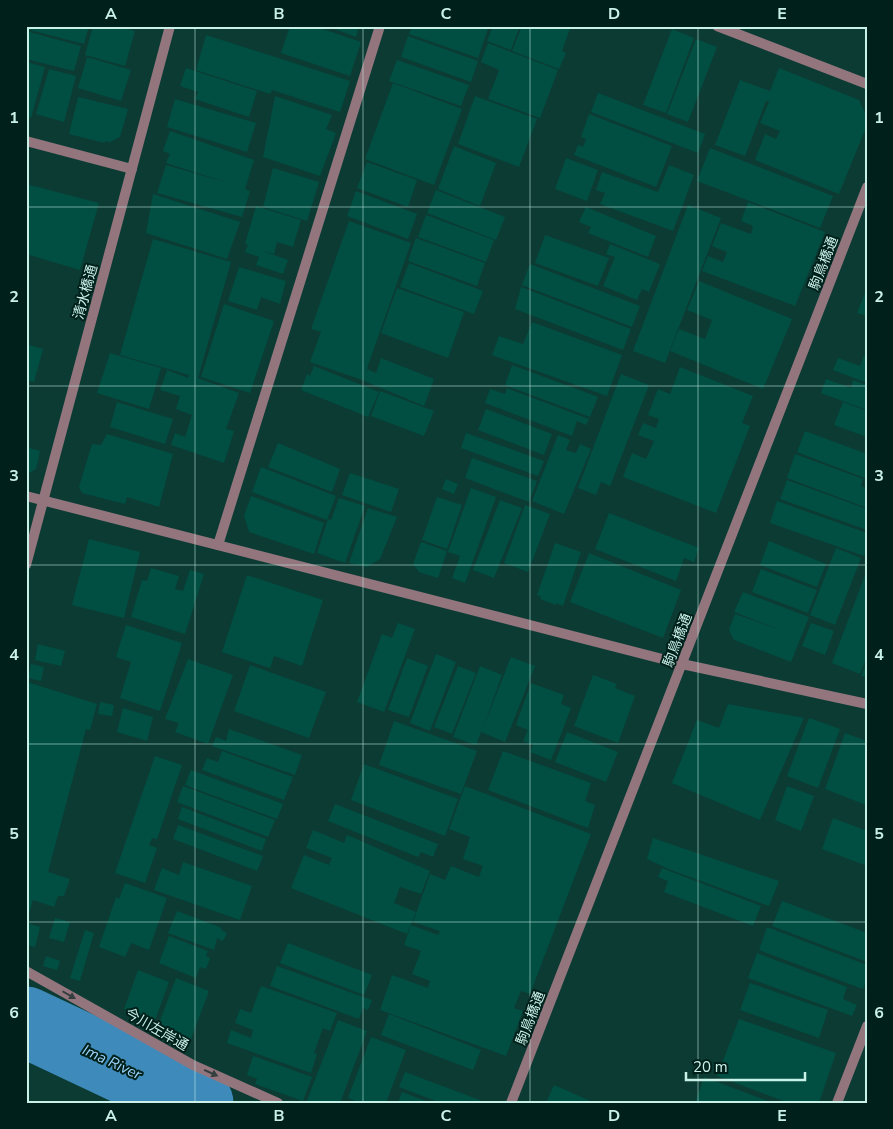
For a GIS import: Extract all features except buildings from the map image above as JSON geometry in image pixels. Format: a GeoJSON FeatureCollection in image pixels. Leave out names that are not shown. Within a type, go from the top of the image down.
{"type":"FeatureCollection","features":[{"type":"Feature","properties":{"kind":"street","name":"清水橋通"},"geometry":{"type":"LineString","coordinates":[[26,565],[170,26]]}},
{"type":"Feature","properties":{"kind":"street"},"geometry":{"type":"LineString","coordinates":[[218,545],[380,26]]}},
{"type":"Feature","properties":{"kind":"street"},"geometry":{"type":"LineString","coordinates":[[718,26],[867,84]]}},
{"type":"Feature","properties":{"kind":"street"},"geometry":{"type":"LineString","coordinates":[[26,141],[132,169]]}},
{"type":"Feature","properties":{"kind":"street","name":"駒鳥橋通"},"geometry":{"type":"LineString","coordinates":[[511,1103],[867,187]]}},
{"type":"Feature","properties":{"kind":"street"},"geometry":{"type":"LineString","coordinates":[[26,496],[682,664],[867,704]]}},
{"type":"Feature","properties":{"kind":"street","name":"今川左岸通"},"geometry":{"type":"LineString","coordinates":[[26,971],[192,1065],[278,1103]]}},
{"type":"Feature","properties":{"kind":"street"},"geometry":{"type":"LineString","coordinates":[[837,1103],[867,1026]]}},
{"type":"Feature","properties":{"kind":"waterway","name":"Ima River"},"geometry":{"type":"LineString","coordinates":[[26,1022],[198,1103]]}}]}
